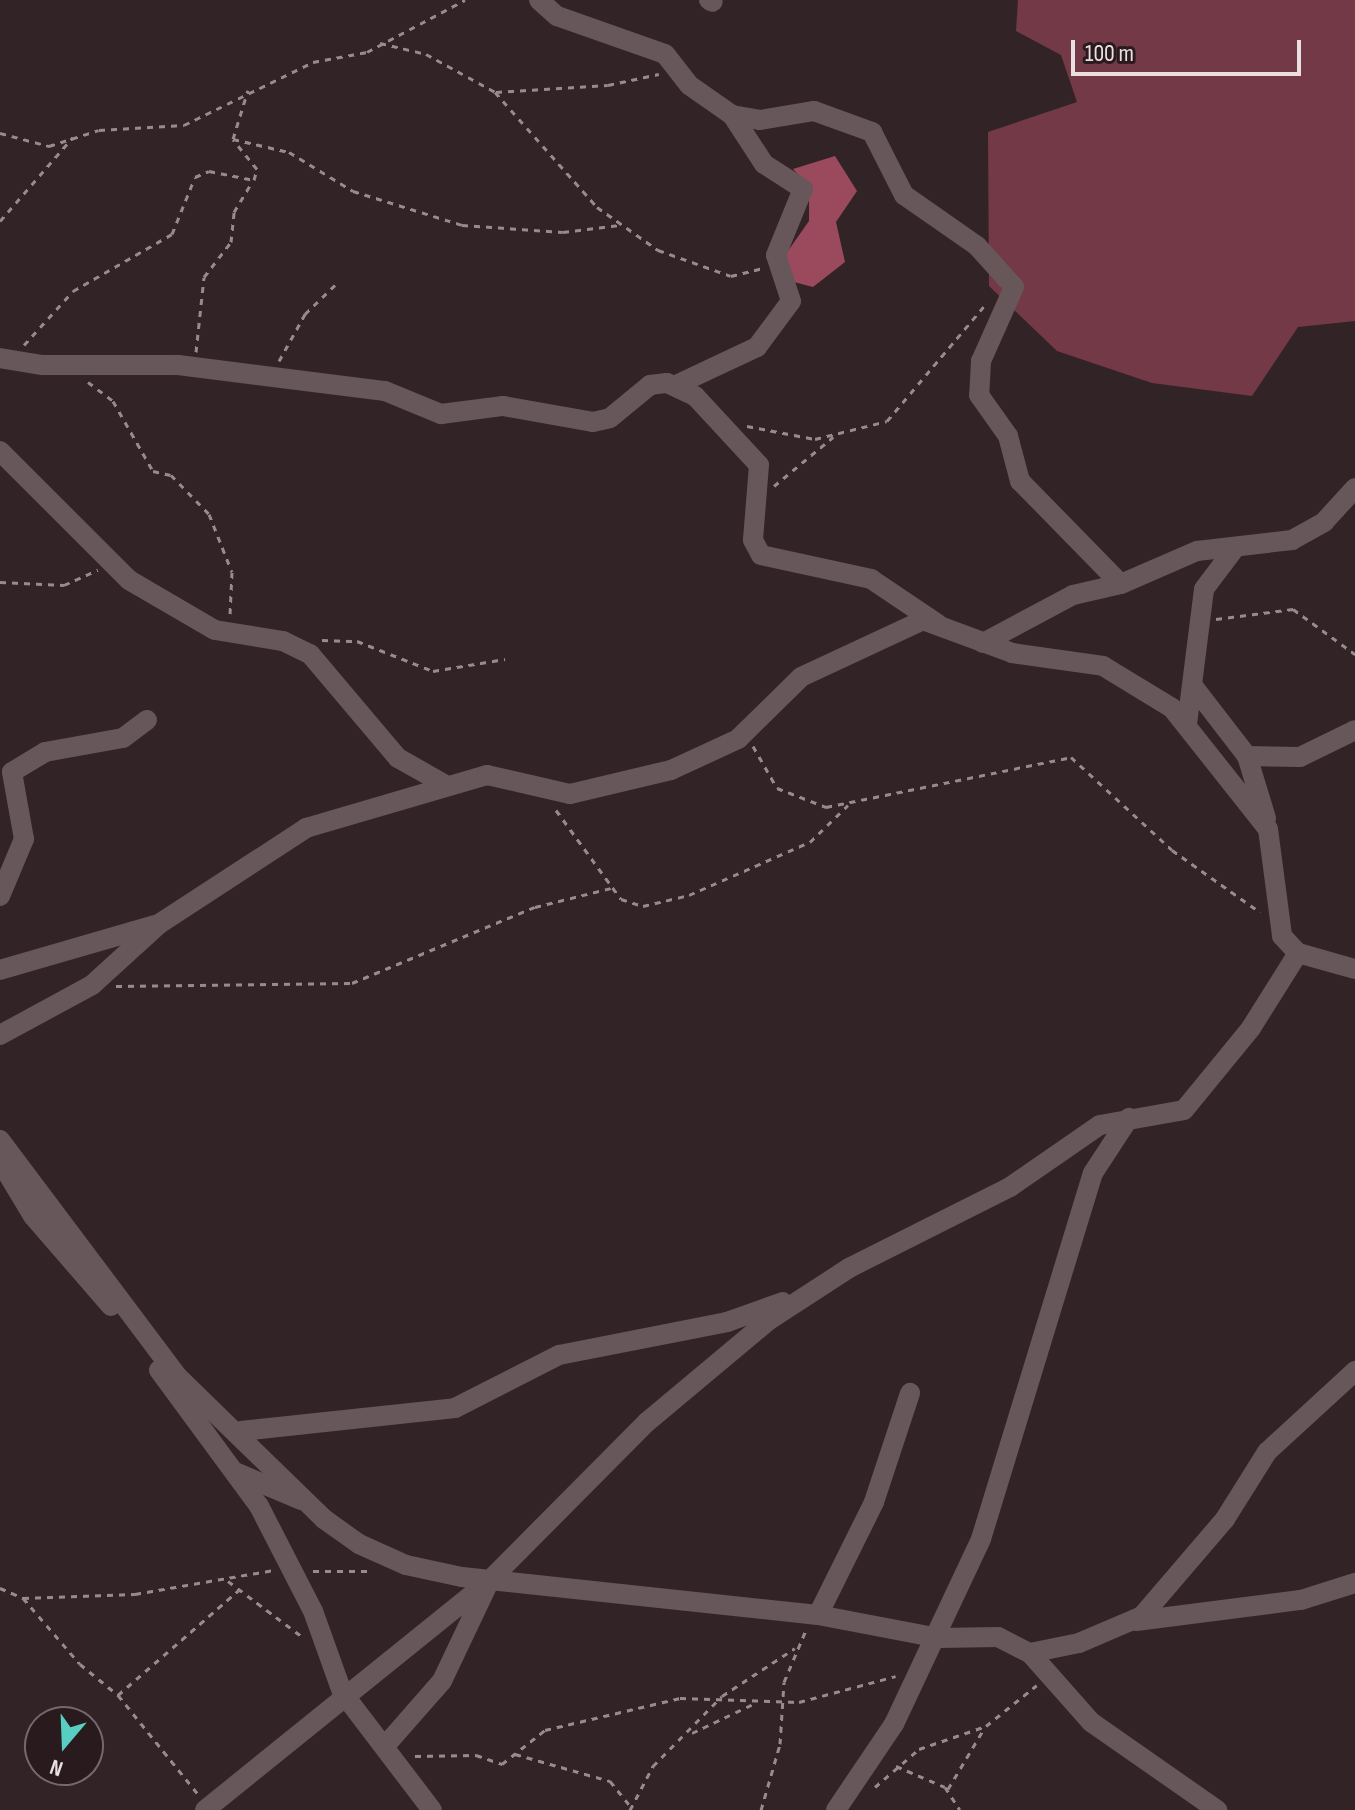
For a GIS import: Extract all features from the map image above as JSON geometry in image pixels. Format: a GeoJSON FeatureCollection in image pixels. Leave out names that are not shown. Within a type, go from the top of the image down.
{"type":"FeatureCollection","features":[{"type":"Feature","properties":{"kind":"street"},"geometry":{"type":"LineString","coordinates":[[6,359],[71,366],[197,368],[266,382],[385,391],[441,414],[503,406],[593,422],[610,418],[650,385],[674,386],[703,378],[770,337],[792,294],[777,262],[803,189],[764,164],[732,115],[678,75],[656,49],[557,16],[539,0]]}},
{"type":"Feature","properties":{"kind":"street"},"geometry":{"type":"LineString","coordinates":[[732,115],[760,120],[814,111],[872,132],[904,195],[977,246],[1005,274],[1013,295],[981,361],[979,395],[1008,436],[1020,481],[1121,584]]}},
{"type":"Feature","properties":{"kind":"street"},"geometry":{"type":"LineString","coordinates":[[674,386],[695,396],[756,460],[762,498],[753,536],[761,555],[871,579],[939,624],[983,643],[1103,666],[1143,686],[1187,724],[1268,829]]}},
{"type":"Feature","properties":{"kind":"street"},"geometry":{"type":"LineString","coordinates":[[0,451],[112,563],[149,593],[229,634],[283,641],[310,654],[398,758],[444,784]]}},
{"type":"Feature","properties":{"kind":"street"},"geometry":{"type":"LineString","coordinates":[[983,643],[1073,595],[1121,584],[1197,551],[1292,540],[1324,522],[1355,488]]}},
{"type":"Feature","properties":{"kind":"street"},"geometry":{"type":"LineString","coordinates":[[1187,724],[1200,618],[1208,580],[1235,548]]}},
{"type":"Feature","properties":{"kind":"street"},"geometry":{"type":"LineString","coordinates":[[0,1035],[92,985],[159,924],[306,828],[444,784],[504,775],[543,790],[570,794],[631,783],[747,732],[765,705],[801,677],[905,626],[939,624]]}},
{"type":"Feature","properties":{"kind":"street"},"geometry":{"type":"LineString","coordinates":[[1193,686],[1247,756],[1277,866],[1274,919],[1298,953],[1355,969]]}},
{"type":"Feature","properties":{"kind":"street"},"geometry":{"type":"LineString","coordinates":[[0,896],[24,839],[12,772],[32,756],[123,738],[147,720]]}},
{"type":"Feature","properties":{"kind":"street"},"geometry":{"type":"LineString","coordinates":[[1247,756],[1300,757],[1355,730]]}},
{"type":"Feature","properties":{"kind":"street"},"geometry":{"type":"LineString","coordinates":[[0,970],[159,924]]}},
{"type":"Feature","properties":{"kind":"street"},"geometry":{"type":"LineString","coordinates":[[241,1431],[455,1408],[559,1355],[727,1322],[813,1291],[1010,1187],[1100,1125],[1184,1110],[1251,1028],[1298,953]]}},
{"type":"Feature","properties":{"kind":"street"},"geometry":{"type":"LineString","coordinates":[[836,1810],[882,1745],[939,1638],[981,1539],[1093,1173],[1129,1118]]}},
{"type":"Feature","properties":{"kind":"street"},"geometry":{"type":"LineString","coordinates":[[0,1140],[171,1368],[241,1431],[337,1531],[406,1565],[490,1580],[818,1615],[939,1638],[994,1636],[1030,1653],[1091,1722],[1217,1810]]}},
{"type":"Feature","properties":{"kind":"street"},"geometry":{"type":"LineString","coordinates":[[0,1161],[33,1216],[235,1472],[290,1566],[342,1692],[432,1810]]}},
{"type":"Feature","properties":{"kind":"street"},"geometry":{"type":"LineString","coordinates":[[212,1807],[342,1692],[490,1580],[657,1413],[813,1291]]}},
{"type":"Feature","properties":{"kind":"street"},"geometry":{"type":"LineString","coordinates":[[1136,1621],[1225,1519],[1267,1452],[1355,1371]]}},
{"type":"Feature","properties":{"kind":"street"},"geometry":{"type":"LineString","coordinates":[[818,1615],[874,1502],[910,1393]]}},
{"type":"Feature","properties":{"kind":"street"},"geometry":{"type":"LineString","coordinates":[[235,1472],[308,1503]]}},
{"type":"Feature","properties":{"kind":"street"},"geometry":{"type":"LineString","coordinates":[[388,1750],[442,1681],[490,1580]]}},
{"type":"Feature","properties":{"kind":"street"},"geometry":{"type":"LineString","coordinates":[[1030,1653],[1079,1643],[1136,1621],[1301,1600],[1355,1583]]}},
{"type":"Feature","properties":{"kind":"street"},"geometry":{"type":"LineString","coordinates":[[1047,1672],[1079,1643]]}},
{"type":"Feature","properties":{"kind":"path"},"geometry":{"type":"LineString","coordinates":[[0,133],[34,146],[74,135],[184,125],[248,90],[380,43],[465,0]]}},
{"type":"Feature","properties":{"kind":"path"},"geometry":{"type":"LineString","coordinates":[[380,43],[426,54],[495,92],[620,225],[658,250],[724,275],[777,262]]}},
{"type":"Feature","properties":{"kind":"path"},"geometry":{"type":"LineString","coordinates":[[495,92],[678,75]]}},
{"type":"Feature","properties":{"kind":"path"},"geometry":{"type":"LineString","coordinates":[[233,139],[248,90]]}},
{"type":"Feature","properties":{"kind":"path"},"geometry":{"type":"LineString","coordinates":[[0,221],[74,135]]}},
{"type":"Feature","properties":{"kind":"path"},"geometry":{"type":"LineString","coordinates":[[197,368],[204,277],[231,242],[234,212],[257,169],[233,139]]}},
{"type":"Feature","properties":{"kind":"path"},"geometry":{"type":"LineString","coordinates":[[233,139],[289,152],[353,191],[462,225],[563,232],[620,225]]}},
{"type":"Feature","properties":{"kind":"path"},"geometry":{"type":"LineString","coordinates":[[6,359],[73,291],[172,234],[195,177],[209,171],[251,183]]}},
{"type":"Feature","properties":{"kind":"path"},"geometry":{"type":"LineString","coordinates":[[266,382],[300,320],[336,284]]}},
{"type":"Feature","properties":{"kind":"path"},"geometry":{"type":"LineString","coordinates":[[741,423],[781,435],[833,437],[887,421],[972,315],[1013,295]]}},
{"type":"Feature","properties":{"kind":"path"},"geometry":{"type":"LineString","coordinates":[[71,366],[113,401],[153,471],[171,475],[209,514],[232,572],[229,634]]}},
{"type":"Feature","properties":{"kind":"path"},"geometry":{"type":"LineString","coordinates":[[762,498],[833,437]]}},
{"type":"Feature","properties":{"kind":"path"},"geometry":{"type":"LineString","coordinates":[[0,582],[64,585],[112,563]]}},
{"type":"Feature","properties":{"kind":"path"},"geometry":{"type":"LineString","coordinates":[[1200,618],[1293,609],[1355,654]]}},
{"type":"Feature","properties":{"kind":"path"},"geometry":{"type":"LineString","coordinates":[[317,639],[357,641],[433,671],[505,659]]}},
{"type":"Feature","properties":{"kind":"path"},"geometry":{"type":"LineString","coordinates":[[747,732],[777,788],[826,807],[849,805],[1071,757],[1172,850],[1274,919]]}},
{"type":"Feature","properties":{"kind":"path"},"geometry":{"type":"LineString","coordinates":[[543,790],[611,888],[643,906],[689,895],[826,834],[849,805]]}},
{"type":"Feature","properties":{"kind":"path"},"geometry":{"type":"LineString","coordinates":[[92,985],[352,983],[535,907],[611,888]]}},
{"type":"Feature","properties":{"kind":"path"},"geometry":{"type":"LineString","coordinates":[[23,1598],[228,1581],[290,1566],[355,1572],[406,1565]]}},
{"type":"Feature","properties":{"kind":"path"},"geometry":{"type":"LineString","coordinates":[[228,1581],[325,1656]]}},
{"type":"Feature","properties":{"kind":"path"},"geometry":{"type":"LineString","coordinates":[[0,1588],[23,1598],[118,1695],[212,1807]]}},
{"type":"Feature","properties":{"kind":"path"},"geometry":{"type":"LineString","coordinates":[[118,1695],[239,1590]]}},
{"type":"Feature","properties":{"kind":"path"},"geometry":{"type":"LineString","coordinates":[[515,1754],[610,1781],[631,1809],[653,1766],[689,1734],[719,1700],[795,1648],[818,1615]]}},
{"type":"Feature","properties":{"kind":"path"},"geometry":{"type":"LineString","coordinates":[[761,1810],[778,1751],[782,1702],[795,1648]]}},
{"type":"Feature","properties":{"kind":"path"},"geometry":{"type":"LineString","coordinates":[[388,1750],[476,1755],[499,1765],[545,1730],[680,1698],[753,1704],[816,1699],[838,1686],[879,1685],[905,1670]]}},
{"type":"Feature","properties":{"kind":"path"},"geometry":{"type":"LineString","coordinates":[[948,1789],[986,1726],[1047,1672]]}},
{"type":"Feature","properties":{"kind":"path"},"geometry":{"type":"LineString","coordinates":[[689,1734],[753,1704]]}},
{"type":"Feature","properties":{"kind":"path"},"geometry":{"type":"LineString","coordinates":[[868,1794],[896,1766],[919,1749],[986,1726]]}},
{"type":"Feature","properties":{"kind":"path"},"geometry":{"type":"LineString","coordinates":[[896,1766],[948,1789],[960,1810]]}},
{"type":"Feature","properties":{"kind":"shaded area"},"geometry":{"type":"Polygon","coordinates":[[[1018,0],[1355,0],[1355,321],[1298,327],[1252,396],[1152,383],[1057,351],[989,286],[988,132],[1077,102],[1061,55],[1016,31],[1018,0]]]}},
{"type":"Feature","properties":{"kind":"shaded area"},"geometry":{"type":"Polygon","coordinates":[[[835,156],[857,191],[836,222],[845,262],[813,287],[790,281],[783,258],[809,221],[809,186],[793,169],[835,156]]]}}]}
